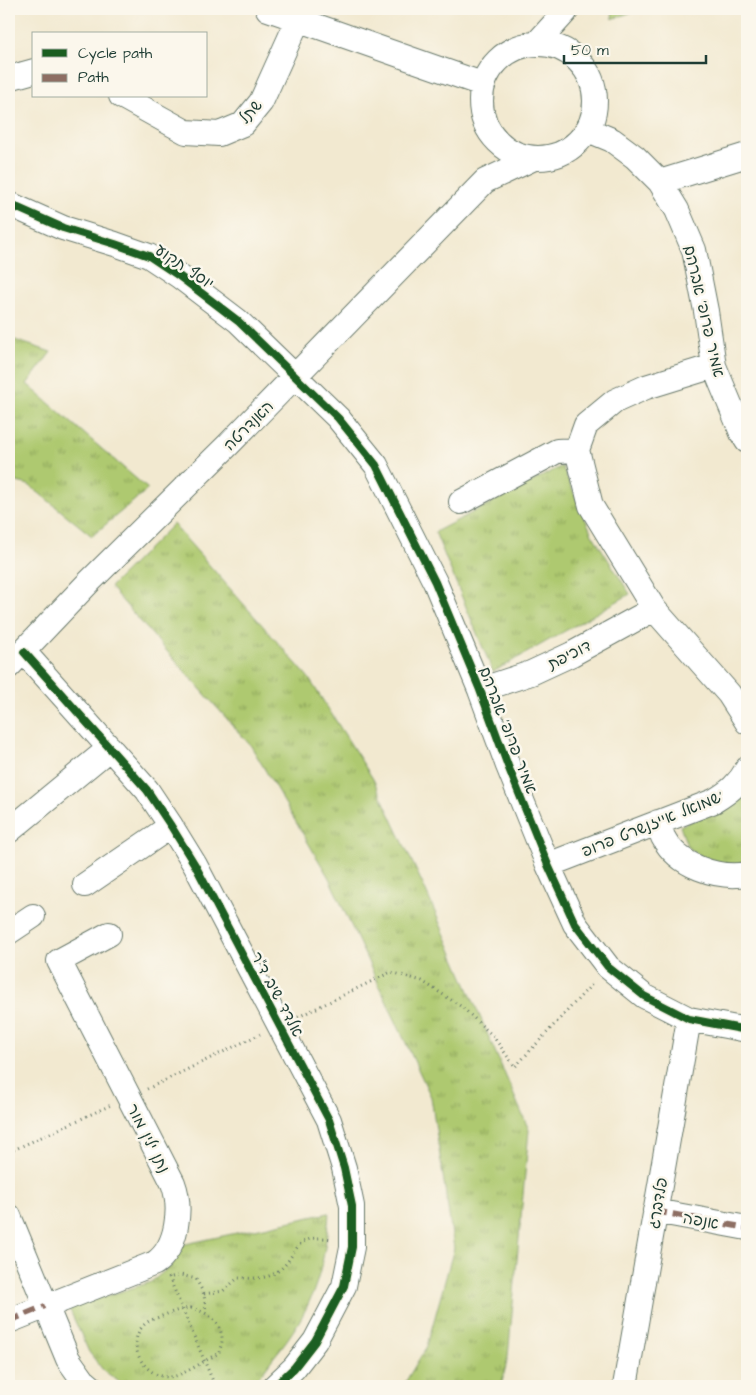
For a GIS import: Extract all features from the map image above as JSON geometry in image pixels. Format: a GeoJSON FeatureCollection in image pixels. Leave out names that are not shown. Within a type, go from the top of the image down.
{"type":"FeatureCollection","features":[{"type":"Feature","properties":{"kind":"street"},"geometry":{"type":"LineString","coordinates":[[268,9],[300,14],[482,84]]}},
{"type":"Feature","properties":{"kind":"street"},"geometry":{"type":"LineString","coordinates":[[537,44],[566,10]]}},
{"type":"Feature","properties":{"kind":"street"},"geometry":{"type":"LineString","coordinates":[[564,50],[566,10]]}},
{"type":"Feature","properties":{"kind":"street","name":"שתל"},"geometry":{"type":"LineString","coordinates":[[125,98],[186,132],[219,134],[243,124],[261,102],[300,14]]}},
{"type":"Feature","properties":{"kind":"street"},"geometry":{"type":"LineString","coordinates":[[551,45],[564,50],[579,61],[590,76],[595,94],[594,112],[588,130],[578,143],[564,152],[549,158],[519,156],[506,150],[485,124],[480,104],[482,84],[490,68],[503,55],[519,46],[551,45]]}},
{"type":"Feature","properties":{"kind":"street"},"geometry":{"type":"LineString","coordinates":[[9,78],[32,72]]}},
{"type":"Feature","properties":{"kind":"street","name":"אמיר פרופ' אברהם"},"geometry":{"type":"LineString","coordinates":[[588,130],[612,140],[635,157],[660,182],[677,210],[694,250],[714,366],[747,441]]}},
{"type":"Feature","properties":{"kind":"street","name":"האנדרטה"},"geometry":{"type":"LineString","coordinates":[[485,181],[496,140]]}},
{"type":"Feature","properties":{"kind":"street"},"geometry":{"type":"LineString","coordinates":[[660,182],[747,155]]}},
{"type":"Feature","properties":{"kind":"street","name":"האנדרטה"},"geometry":{"type":"LineString","coordinates":[[16,659],[88,582],[166,507],[296,376],[485,181],[532,158]]}},
{"type":"Feature","properties":{"kind":"street","name":"יוסף תקוע"},"geometry":{"type":"LineString","coordinates":[[9,204],[63,228],[149,256],[206,295],[238,321],[296,376]]}},
{"type":"Feature","properties":{"kind":"street"},"geometry":{"type":"LineString","coordinates":[[714,366],[646,387],[615,401],[586,425],[577,450],[591,506],[654,609],[729,694],[747,722]]}},
{"type":"Feature","properties":{"kind":"street","name":"אמיר פרופ' אברהם"},"geometry":{"type":"LineString","coordinates":[[296,376],[338,418],[376,465],[435,582],[480,690],[548,865],[575,924],[608,967],[644,996],[689,1019],[747,1030]]}},
{"type":"Feature","properties":{"kind":"street"},"geometry":{"type":"LineString","coordinates":[[461,502],[557,451],[577,450]]}},
{"type":"Feature","properties":{"kind":"street","name":"דוכיפת"},"geometry":{"type":"LineString","coordinates":[[480,690],[548,666],[654,609]]}},
{"type":"Feature","properties":{"kind":"street","name":"אלדד שיב ד\"ר"},"geometry":{"type":"LineString","coordinates":[[16,659],[110,748],[147,790],[195,865],[329,1120],[344,1168],[352,1206],[352,1242],[344,1286],[316,1341],[294,1368],[275,1386]]}},
{"type":"Feature","properties":{"kind":"street"},"geometry":{"type":"LineString","coordinates":[[9,831],[110,748]]}},
{"type":"Feature","properties":{"kind":"street","name":"שמואל אייזנשרט פרופ'"},"geometry":{"type":"LineString","coordinates":[[548,865],[714,800],[730,791],[741,781],[747,769]]}},
{"type":"Feature","properties":{"kind":"street"},"geometry":{"type":"LineString","coordinates":[[658,822],[663,837],[683,859],[701,869],[718,875],[747,874]]}},
{"type":"Feature","properties":{"kind":"street"},"geometry":{"type":"LineString","coordinates":[[85,884],[171,826]]}},
{"type":"Feature","properties":{"kind":"street"},"geometry":{"type":"LineString","coordinates":[[9,932],[33,916]]}},
{"type":"Feature","properties":{"kind":"street","name":"נתן ילין מור"},"geometry":{"type":"LineString","coordinates":[[109,934],[58,961],[175,1189],[178,1200],[178,1216],[165,1268]]}},
{"type":"Feature","properties":{"kind":"street","name":"פלדברג"},"geometry":{"type":"LineString","coordinates":[[625,1386],[689,1019]]}},
{"type":"Feature","properties":{"kind":"street","name":"אנפה"},"geometry":{"type":"LineString","coordinates":[[656,1211],[747,1228]]}},
{"type":"Feature","properties":{"kind":"street"},"geometry":{"type":"LineString","coordinates":[[9,1216],[68,1359],[90,1386]]}},
{"type":"Feature","properties":{"kind":"street"},"geometry":{"type":"LineString","coordinates":[[9,1321],[152,1265],[165,1268]]}},
{"type":"Feature","properties":{"kind":"path"},"geometry":{"type":"LineString","coordinates":[[516,1066],[608,967]]}},
{"type":"Feature","properties":{"kind":"path"},"geometry":{"type":"LineString","coordinates":[[204,1294],[223,1291],[238,1278],[259,1278],[270,1275],[284,1265],[302,1241],[313,1238],[352,1242]]}},
{"type":"Feature","properties":{"kind":"path"},"geometry":{"type":"LineString","coordinates":[[165,1268],[196,1279],[204,1294],[206,1312]]}},
{"type":"Feature","properties":{"kind":"path"},"geometry":{"type":"LineString","coordinates":[[165,1268],[216,1386]]}},
{"type":"Feature","properties":{"kind":"path"},"geometry":{"type":"LineString","coordinates":[[183,1308],[192,1308],[206,1312],[216,1322],[222,1338],[220,1353],[176,1376],[164,1376],[145,1368],[136,1350],[138,1332],[146,1323],[183,1308]]}},
{"type":"Feature","properties":{"kind":"green space"},"geometry":{"type":"Polygon","coordinates":[[[613,9],[641,9],[612,19],[613,9]]]}},
{"type":"Feature","properties":{"kind":"green space"},"geometry":{"type":"Polygon","coordinates":[[[9,338],[51,352],[27,384],[148,489],[92,536],[29,485],[9,480],[9,338]]]}},
{"type":"Feature","properties":{"kind":"green space"},"geometry":{"type":"Polygon","coordinates":[[[562,466],[592,534],[630,594],[493,672],[435,532],[562,466]]]}},
{"type":"Feature","properties":{"kind":"green space"},"geometry":{"type":"Polygon","coordinates":[[[173,524],[308,677],[373,779],[425,889],[529,1130],[508,1357],[501,1386],[403,1386],[427,1346],[454,1248],[431,1097],[329,878],[251,746],[110,587],[173,524]]]}},
{"type":"Feature","properties":{"kind":"green space"},"geometry":{"type":"Polygon","coordinates":[[[747,794],[747,862],[731,865],[704,860],[687,846],[680,826],[736,801],[747,794]]]}},
{"type":"Feature","properties":{"kind":"green space"},"geometry":{"type":"Polygon","coordinates":[[[329,1213],[324,1255],[307,1308],[298,1324],[264,1370],[247,1386],[125,1386],[103,1370],[89,1352],[69,1308],[151,1282],[173,1264],[181,1245],[329,1213]]]}},
{"type":"Feature","properties":{"kind":"marked path"},"geometry":{"type":"LineString","coordinates":[[655,1211],[747,1228]]}},
{"type":"Feature","properties":{"kind":"marked path"},"geometry":{"type":"LineString","coordinates":[[9,1321],[45,1306]]}},
{"type":"Feature","properties":{"kind":"cycle path"},"geometry":{"type":"LineString","coordinates":[[9,204],[63,228],[149,256],[179,276],[238,321],[338,418],[376,465],[435,582],[480,690],[548,865],[575,924],[608,967],[644,996],[689,1019],[747,1030]]}},
{"type":"Feature","properties":{"kind":"cycle path"},"geometry":{"type":"LineString","coordinates":[[24,652],[147,790],[171,826],[195,865],[329,1120],[344,1168],[352,1206],[352,1247],[344,1286],[315,1341],[294,1368],[275,1386]]}}]}
